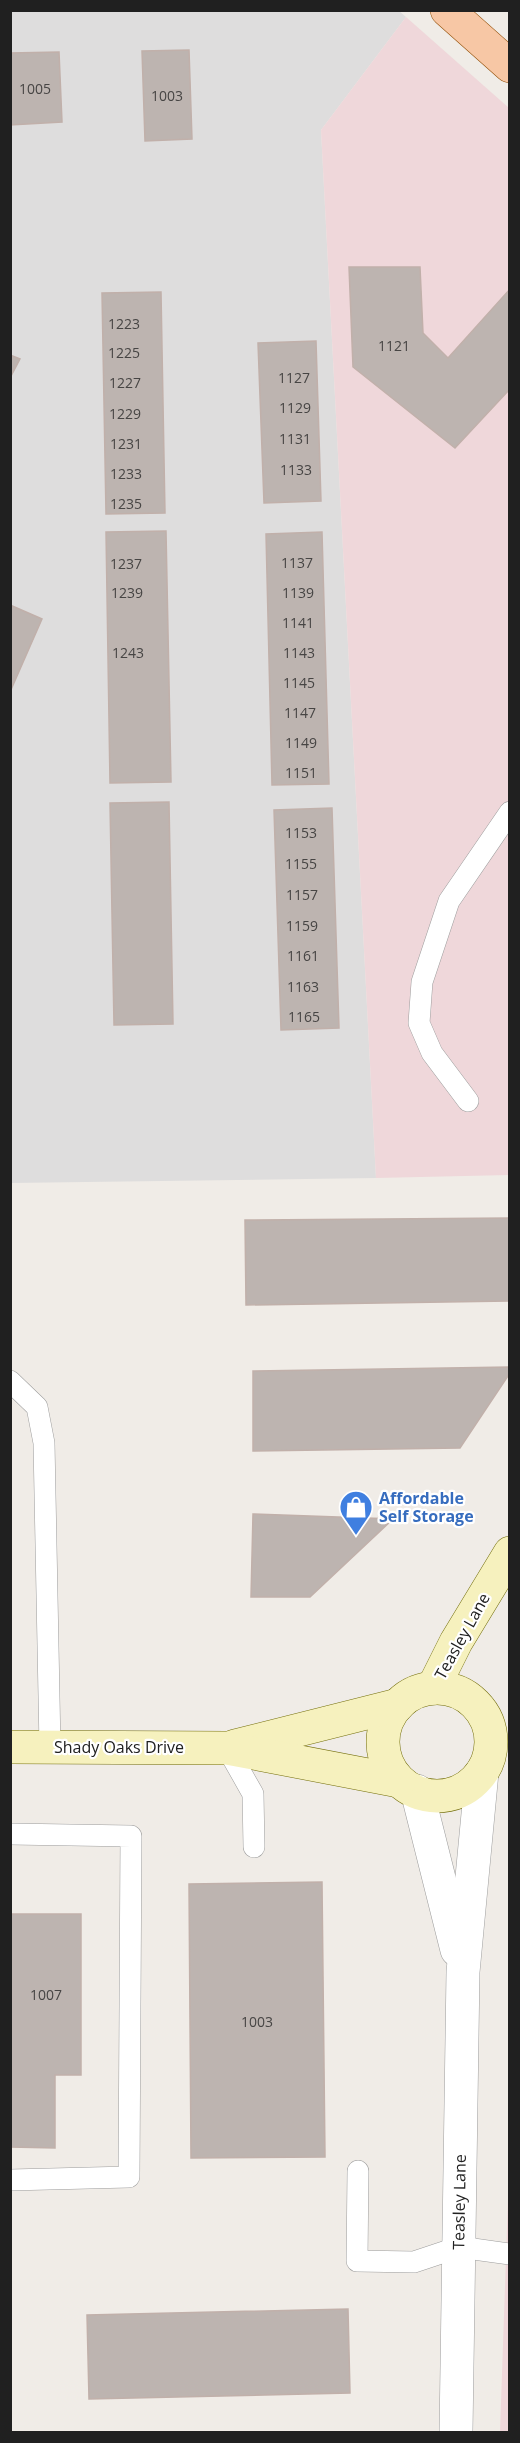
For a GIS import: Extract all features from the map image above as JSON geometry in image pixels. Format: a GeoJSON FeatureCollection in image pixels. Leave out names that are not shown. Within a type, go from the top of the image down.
{"type":"FeatureCollection","features":[{"type":"Feature","properties":{"kind":"main road"},"geometry":{"type":"LineString","coordinates":[[447,10],[510,66]]}},
{"type":"Feature","properties":{"kind":"main road"},"geometry":{"type":"LineString","coordinates":[[473,34],[510,34]]}},
{"type":"Feature","properties":{"kind":"street","name":"Teasley Lane"},"geometry":{"type":"LineString","coordinates":[[433,1688],[456,1642],[510,1553]]}},
{"type":"Feature","properties":{"kind":"street"},"geometry":{"type":"LineString","coordinates":[[433,1688],[451,1689],[466,1696],[479,1707],[488,1722],[494,1754],[470,1785],[455,1793],[437,1796],[408,1786],[387,1763],[383,1743],[387,1723],[398,1705],[414,1693],[433,1688]]}},
{"type":"Feature","properties":{"kind":"street","name":"Shady Oaks Drive"},"geometry":{"type":"LineString","coordinates":[[227,1748],[398,1705]]}},
{"type":"Feature","properties":{"kind":"street","name":"Shady Oaks Drive"},"geometry":{"type":"LineString","coordinates":[[10,1747],[227,1748],[408,1786]]}},
{"type":"Feature","properties":{"kind":"street","name":"Teasley Lane"},"geometry":{"type":"LineString","coordinates":[[456,2433],[463,1972],[494,1754]]}},
{"type":"Feature","properties":{"kind":"street","name":"Teasley Lane"},"geometry":{"type":"LineString","coordinates":[[408,1786],[463,1972]]}},
{"type":"Feature","properties":{"kind":"lane"},"geometry":{"type":"LineString","coordinates":[[468,1101],[432,1053],[418,1023],[422,982],[450,901],[510,812]]}},
{"type":"Feature","properties":{"kind":"lane"},"geometry":{"type":"LineString","coordinates":[[10,1381],[37,1407],[44,1443],[50,1747]]}},
{"type":"Feature","properties":{"kind":"lane"},"geometry":{"type":"LineString","coordinates":[[227,1748],[253,1794],[254,1847]]}},
{"type":"Feature","properties":{"kind":"lane"},"geometry":{"type":"LineString","coordinates":[[10,1834],[131,1836],[131,1848],[129,2177],[10,2180]]}},
{"type":"Feature","properties":{"kind":"lane"},"geometry":{"type":"LineString","coordinates":[[358,2171],[357,2261],[414,2262],[459,2247],[510,2254]]}},
{"type":"Feature","properties":{"kind":"shaded area"},"geometry":{"type":"Polygon","coordinates":[[[398,10],[406,17],[321,130],[376,1178],[11,1183],[10,11],[398,10]]]}},
{"type":"Feature","properties":{"kind":"shaded area"},"geometry":{"type":"Polygon","coordinates":[[[406,17],[509,108],[509,1175],[376,1178],[321,130],[406,17]]]}},
{"type":"Feature","properties":{"kind":"shaded area"},"geometry":{"type":"Polygon","coordinates":[[[509,2169],[510,2432],[500,2432],[509,2169]]]}},
{"type":"Feature","properties":{"kind":"building"},"geometry":{"type":"Polygon","coordinates":[[[189,50],[192,139],[145,141],[142,51],[189,50]]]}},
{"type":"Feature","properties":{"kind":"building"},"geometry":{"type":"Polygon","coordinates":[[[59,52],[62,122],[10,125],[10,53],[59,52]]]}},
{"type":"Feature","properties":{"kind":"building"},"geometry":{"type":"Polygon","coordinates":[[[349,267],[420,267],[423,333],[448,358],[510,289],[510,389],[455,448],[353,367],[349,267]]]}},
{"type":"Feature","properties":{"kind":"building"},"geometry":{"type":"Polygon","coordinates":[[[161,292],[165,513],[106,514],[102,293],[161,292]]]}},
{"type":"Feature","properties":{"kind":"building"},"geometry":{"type":"Polygon","coordinates":[[[316,341],[321,501],[264,503],[258,343],[316,341]]]}},
{"type":"Feature","properties":{"kind":"building"},"geometry":{"type":"Polygon","coordinates":[[[10,355],[20,359],[10,378],[10,355]]]}},
{"type":"Feature","properties":{"kind":"building"},"geometry":{"type":"Polygon","coordinates":[[[166,531],[171,782],[110,783],[106,532],[166,531]]]}},
{"type":"Feature","properties":{"kind":"building"},"geometry":{"type":"Polygon","coordinates":[[[322,532],[329,784],[272,785],[266,534],[322,532]]]}},
{"type":"Feature","properties":{"kind":"building"},"geometry":{"type":"Polygon","coordinates":[[[10,605],[42,619],[10,692],[10,605]]]}},
{"type":"Feature","properties":{"kind":"building"},"geometry":{"type":"Polygon","coordinates":[[[169,802],[173,1024],[114,1025],[110,803],[169,802]]]}},
{"type":"Feature","properties":{"kind":"building"},"geometry":{"type":"Polygon","coordinates":[[[332,808],[339,1028],[281,1030],[274,810],[332,808]]]}},
{"type":"Feature","properties":{"kind":"building"},"geometry":{"type":"Polygon","coordinates":[[[510,1218],[510,1301],[246,1305],[245,1220],[510,1218]]]}},
{"type":"Feature","properties":{"kind":"building"},"geometry":{"type":"Polygon","coordinates":[[[510,1367],[510,1373],[460,1448],[253,1451],[253,1371],[510,1367]]]}},
{"type":"Feature","properties":{"kind":"building"},"geometry":{"type":"Polygon","coordinates":[[[253,1514],[393,1519],[310,1597],[251,1597],[253,1514]]]}},
{"type":"Feature","properties":{"kind":"building"},"geometry":{"type":"Polygon","coordinates":[[[322,1882],[325,2157],[191,2158],[189,1884],[322,1882]]]}},
{"type":"Feature","properties":{"kind":"building"},"geometry":{"type":"Polygon","coordinates":[[[10,1914],[81,1914],[81,2075],[55,2075],[55,2148],[10,2147],[10,1914]]]}},
{"type":"Feature","properties":{"kind":"building"},"geometry":{"type":"Polygon","coordinates":[[[348,2309],[350,2393],[89,2399],[87,2315],[348,2309]]]}},
{"type":"Feature","properties":{"kind":"place","name":"Affordable Self Storage"},"geometry":{"type":"Point","coordinates":[356,1536]}}]}
